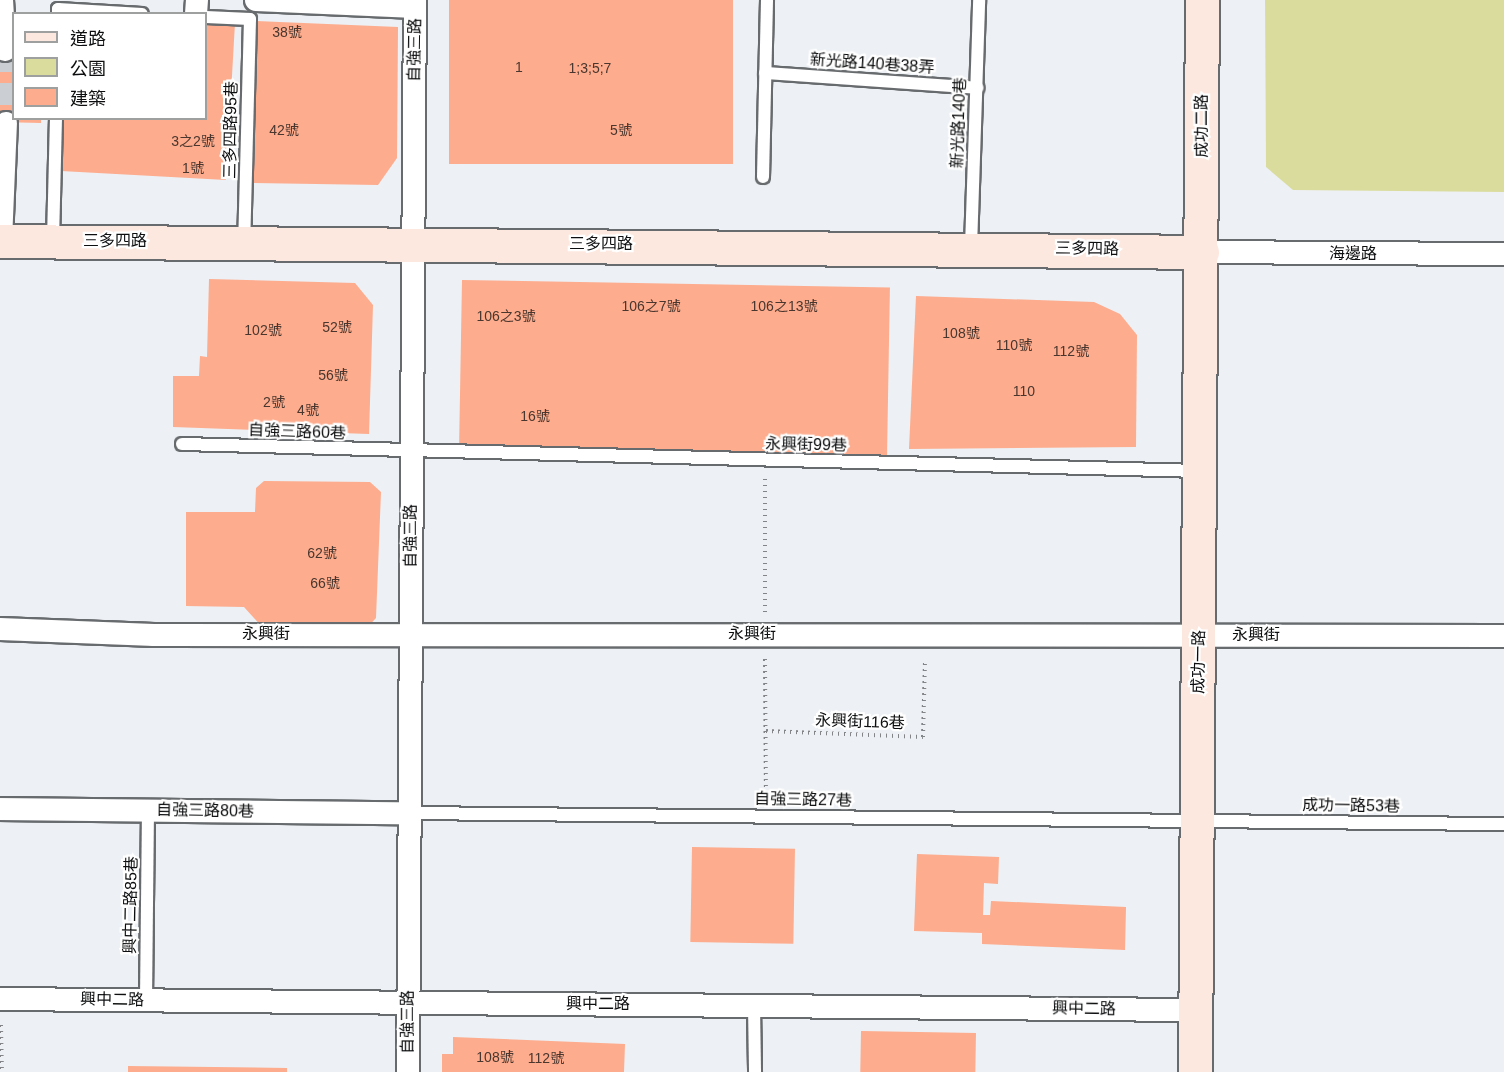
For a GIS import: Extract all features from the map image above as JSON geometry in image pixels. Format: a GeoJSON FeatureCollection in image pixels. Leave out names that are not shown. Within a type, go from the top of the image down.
{"type":"FeatureCollection","features":[{"type":"Feature","properties":{"kind":"street"},"geometry":{"type":"LineString","coordinates":[[2,0],[5,50]]}},
{"type":"Feature","properties":{"kind":"street","name":"成功二路"},"geometry":{"type":"LineString","coordinates":[[1202,0],[1202,252]]}},
{"type":"Feature","properties":{"kind":"street"},"geometry":{"type":"LineString","coordinates":[[253,10],[415,4]]}},
{"type":"Feature","properties":{"kind":"street","name":"自強三路"},"geometry":{"type":"LineString","coordinates":[[408,1072],[415,4]]}},
{"type":"Feature","properties":{"kind":"street"},"geometry":{"type":"LineString","coordinates":[[1,240],[6,123]]}},
{"type":"Feature","properties":{"kind":"street","name":"三多四路"},"geometry":{"type":"LineString","coordinates":[[1,240],[971,247],[1202,252]]}},
{"type":"Feature","properties":{"kind":"street","name":"海邊路"},"geometry":{"type":"LineString","coordinates":[[1202,252],[1504,254]]}},
{"type":"Feature","properties":{"kind":"street","name":"成功一路"},"geometry":{"type":"LineString","coordinates":[[1195,1072],[1202,252]]}},
{"type":"Feature","properties":{"kind":"street","name":"永興街"},"geometry":{"type":"LineString","coordinates":[[0,629],[154,635],[410,633],[1504,636]]}},
{"type":"Feature","properties":{"kind":"street","name":"自強三路80巷"},"geometry":{"type":"LineString","coordinates":[[0,809],[409,813]]}},
{"type":"Feature","properties":{"kind":"street","name":"興中二路"},"geometry":{"type":"LineString","coordinates":[[0,999],[1196,1010]]}},
{"type":"Feature","properties":{"kind":"lane"},"geometry":{"type":"LineString","coordinates":[[763,177],[767,0]]}},
{"type":"Feature","properties":{"kind":"lane","name":"新光路140巷"},"geometry":{"type":"LineString","coordinates":[[971,247],[980,0]]}},
{"type":"Feature","properties":{"kind":"lane"},"geometry":{"type":"LineString","coordinates":[[207,17],[253,10]]}},
{"type":"Feature","properties":{"kind":"lane","name":"三多四路95巷"},"geometry":{"type":"LineString","coordinates":[[244,241],[253,10]]}},
{"type":"Feature","properties":{"kind":"lane"},"geometry":{"type":"LineString","coordinates":[[58,11],[86,12]]}},
{"type":"Feature","properties":{"kind":"lane","name":"新光路140巷38弄"},"geometry":{"type":"LineString","coordinates":[[765,73],[977,88]]}},
{"type":"Feature","properties":{"kind":"lane"},"geometry":{"type":"LineString","coordinates":[[53,241],[56,120]]}},
{"type":"Feature","properties":{"kind":"lane","name":"自強三路60巷"},"geometry":{"type":"LineString","coordinates":[[182,444],[411,452]]}},
{"type":"Feature","properties":{"kind":"lane","name":"永興街99巷"},"geometry":{"type":"LineString","coordinates":[[411,452],[1201,471]]}},
{"type":"Feature","properties":{"kind":"lane","name":"興中二路85巷"},"geometry":{"type":"LineString","coordinates":[[146,1000],[148,810]]}},
{"type":"Feature","properties":{"kind":"lane","name":"自強三路27巷"},"geometry":{"type":"LineString","coordinates":[[409,813],[1197,821]]}},
{"type":"Feature","properties":{"kind":"lane","name":"成功一路53巷"},"geometry":{"type":"LineString","coordinates":[[1197,821],[1504,824]]}},
{"type":"Feature","properties":{"kind":"lane"},"geometry":{"type":"LineString","coordinates":[[754,1006],[755,1072]]}},
{"type":"Feature","properties":{"kind":"path","name":"永興街116巷"},"geometry":{"type":"LineString","coordinates":[[766,731],[923,736],[926,634]]}},
{"type":"Feature","properties":{"kind":"path"},"geometry":{"type":"LineString","coordinates":[[1,1017],[2,1072]]}},
{"type":"Feature","properties":{"kind":"green space"},"geometry":{"type":"Polygon","coordinates":[[[1265,0],[1504,0],[1504,192],[1293,190],[1266,167],[1265,0]]]}},
{"type":"Feature","properties":{"kind":"building"},"geometry":{"type":"Polygon","coordinates":[[[449,0],[733,0],[733,164],[449,164],[449,0]]]}},
{"type":"Feature","properties":{"kind":"building"},"geometry":{"type":"Polygon","coordinates":[[[207,21],[235,23],[226,180],[61,171],[64,120],[207,120],[207,21]]]}},
{"type":"Feature","properties":{"kind":"building"},"geometry":{"type":"Polygon","coordinates":[[[256,21],[398,27],[397,158],[378,185],[250,183],[256,21]]]}},
{"type":"Feature","properties":{"kind":"building"},"geometry":{"type":"Polygon","coordinates":[[[0,50],[12,50],[12,120],[41,120],[41,123],[0,122],[0,50]]]}},
{"type":"Feature","properties":{"kind":"building"},"geometry":{"type":"Polygon","coordinates":[[[209,279],[355,283],[373,305],[369,434],[173,427],[173,376],[199,376],[200,356],[207,357],[209,279]]]}},
{"type":"Feature","properties":{"kind":"building"},"geometry":{"type":"Polygon","coordinates":[[[462,280],[890,287],[887,455],[459,448],[462,280]]]}},
{"type":"Feature","properties":{"kind":"building"},"geometry":{"type":"Polygon","coordinates":[[[916,296],[1094,302],[1120,314],[1137,335],[1136,447],[909,449],[916,296]]]}},
{"type":"Feature","properties":{"kind":"building"},"geometry":{"type":"Polygon","coordinates":[[[264,481],[370,482],[381,492],[376,618],[362,633],[265,630],[244,607],[186,606],[186,512],[255,512],[256,488],[264,481]]]}},
{"type":"Feature","properties":{"kind":"building"},"geometry":{"type":"Polygon","coordinates":[[[692,847],[795,849],[793,944],[690,942],[692,847]]]}},
{"type":"Feature","properties":{"kind":"building"},"geometry":{"type":"Polygon","coordinates":[[[917,854],[999,857],[998,884],[984,883],[983,915],[990,915],[991,901],[1126,907],[1125,950],[982,944],[982,933],[914,931],[917,854]]]}},
{"type":"Feature","properties":{"kind":"building"},"geometry":{"type":"Polygon","coordinates":[[[861,1031],[976,1033],[975,1072],[860,1072],[861,1031]]]}},
{"type":"Feature","properties":{"kind":"building"},"geometry":{"type":"Polygon","coordinates":[[[453,1037],[625,1044],[624,1072],[442,1072],[442,1054],[453,1054],[453,1037]]]}},
{"type":"Feature","properties":{"kind":"building"},"geometry":{"type":"Polygon","coordinates":[[[128,1066],[287,1068],[287,1072],[128,1072],[128,1066]]]}},
{"type":"Feature","properties":{"kind":"tunnel"},"geometry":{"type":"LineString","coordinates":[[5,50],[6,123]]}}]}
